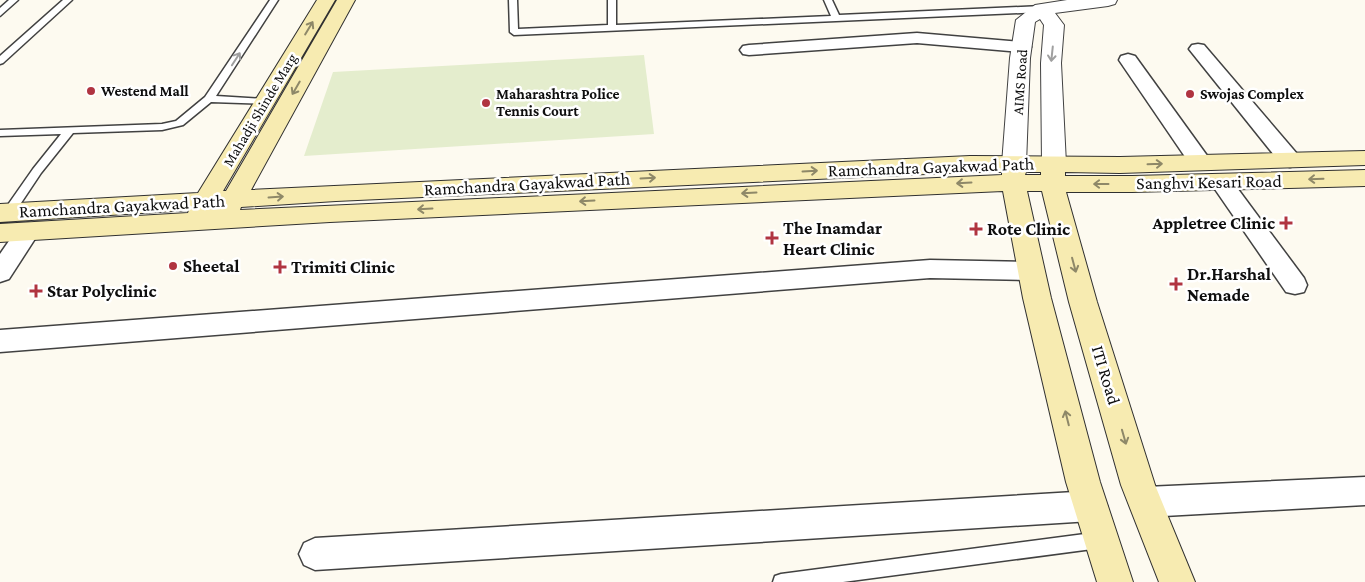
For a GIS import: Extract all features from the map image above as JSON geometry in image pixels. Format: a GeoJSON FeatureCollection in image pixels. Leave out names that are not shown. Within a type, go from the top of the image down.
{"type":"FeatureCollection","features":[{"type":"Feature","properties":{"kind":"main road","name":"Mahadji Shinde Marg"},"geometry":{"type":"LineString","coordinates":[[207,215],[266,102],[326,0]]}},
{"type":"Feature","properties":{"kind":"main road","name":"Mahadji Shinde Marg"},"geometry":{"type":"LineString","coordinates":[[233,200],[346,0]]}},
{"type":"Feature","properties":{"kind":"main road","name":"Sanghvi Kesari Road"},"geometry":{"type":"LineString","coordinates":[[1053,174],[1200,162],[1365,158]]}},
{"type":"Feature","properties":{"kind":"main road","name":"Ramchandra Gayakwad Path"},"geometry":{"type":"LineString","coordinates":[[3,219],[28,232],[207,215],[233,200],[346,192],[970,164],[1014,173],[1053,174]]}},
{"type":"Feature","properties":{"kind":"main road","name":"Ramchandra Gayakwad Path"},"geometry":{"type":"LineString","coordinates":[[3,219],[350,212],[968,183],[1014,173]]}},
{"type":"Feature","properties":{"kind":"main road"},"geometry":{"type":"LineString","coordinates":[[1014,173],[1031,271],[1100,540],[1115,582]]}},
{"type":"Feature","properties":{"kind":"main road","name":"Sanghvi Kesari Road"},"geometry":{"type":"LineString","coordinates":[[1053,174],[1221,182],[1365,178]]}},
{"type":"Feature","properties":{"kind":"main road","name":"ITI Road"},"geometry":{"type":"LineString","coordinates":[[1053,174],[1083,302],[1138,486],[1177,582]]}},
{"type":"Feature","properties":{"kind":"street"},"geometry":{"type":"LineString","coordinates":[[1040,5],[1108,0]]}},
{"type":"Feature","properties":{"kind":"street","name":"AIMS Road"},"geometry":{"type":"LineString","coordinates":[[1014,173],[1022,47],[1026,20],[1040,5],[1054,25],[1051,63],[1053,174]]}},
{"type":"Feature","properties":{"kind":"street"},"geometry":{"type":"LineString","coordinates":[[750,50],[917,38],[1022,47]]}},
{"type":"Feature","properties":{"kind":"street"},"geometry":{"type":"LineString","coordinates":[[1198,48],[1290,160]]}},
{"type":"Feature","properties":{"kind":"street"},"geometry":{"type":"LineString","coordinates":[[1128,60],[1200,162]]}},
{"type":"Feature","properties":{"kind":"street"},"geometry":{"type":"LineString","coordinates":[[1221,182],[1295,286]]}},
{"type":"Feature","properties":{"kind":"street"},"geometry":{"type":"LineString","coordinates":[[0,273],[28,232]]}},
{"type":"Feature","properties":{"kind":"street"},"geometry":{"type":"LineString","coordinates":[[0,341],[930,270],[1031,271]]}},
{"type":"Feature","properties":{"kind":"street"},"geometry":{"type":"LineString","coordinates":[[1146,502],[1365,491]]}},
{"type":"Feature","properties":{"kind":"street"},"geometry":{"type":"LineString","coordinates":[[315,554],[1091,506]]}},
{"type":"Feature","properties":{"kind":"lane"},"geometry":{"type":"LineString","coordinates":[[0,13],[14,0]]}},
{"type":"Feature","properties":{"kind":"lane"},"geometry":{"type":"LineString","coordinates":[[0,61],[68,0]]}},
{"type":"Feature","properties":{"kind":"lane"},"geometry":{"type":"LineString","coordinates":[[0,133],[162,127],[179,123],[209,99],[274,0]]}},
{"type":"Feature","properties":{"kind":"lane"},"geometry":{"type":"LineString","coordinates":[[512,0],[514,32],[836,18],[1040,5]]}},
{"type":"Feature","properties":{"kind":"lane"},"geometry":{"type":"LineString","coordinates":[[612,0],[612,28]]}},
{"type":"Feature","properties":{"kind":"lane"},"geometry":{"type":"LineString","coordinates":[[828,0],[836,18]]}},
{"type":"Feature","properties":{"kind":"lane"},"geometry":{"type":"LineString","coordinates":[[209,99],[266,102]]}},
{"type":"Feature","properties":{"kind":"lane"},"geometry":{"type":"LineString","coordinates":[[3,219],[37,171],[70,130]]}},
{"type":"Feature","properties":{"kind":"lane"},"geometry":{"type":"LineString","coordinates":[[781,582],[1100,540]]}},
{"type":"Feature","properties":{"kind":"green space","name":"Maharashtra Police Tennis Court"},"geometry":{"type":"Polygon","coordinates":[[[644,55],[654,134],[304,156],[333,72],[644,55]]]}},
{"type":"Feature","properties":{"kind":"place","name":"Westend Mall"},"geometry":{"type":"Point","coordinates":[91,91]}},
{"type":"Feature","properties":{"kind":"place","name":"Swojas Complex"},"geometry":{"type":"Point","coordinates":[1190,94]}},
{"type":"Feature","properties":{"kind":"place","name":"Maharashtra Police Tennis Court"},"geometry":{"type":"Point","coordinates":[486,103]}},
{"type":"Feature","properties":{"kind":"place","name":"Appletree Clinic"},"geometry":{"type":"Point","coordinates":[1286,223]}},
{"type":"Feature","properties":{"kind":"place","name":"Rote Clinic"},"geometry":{"type":"Point","coordinates":[976,229]}},
{"type":"Feature","properties":{"kind":"place","name":"The Inamdar Heart Clinic"},"geometry":{"type":"Point","coordinates":[772,238]}},
{"type":"Feature","properties":{"kind":"place","name":"Sheetal"},"geometry":{"type":"Point","coordinates":[173,266]}},
{"type":"Feature","properties":{"kind":"place","name":"Trimiti Clinic"},"geometry":{"type":"Point","coordinates":[280,267]}},
{"type":"Feature","properties":{"kind":"place","name":"Dr.Harshal Nemade"},"geometry":{"type":"Point","coordinates":[1176,284]}},
{"type":"Feature","properties":{"kind":"place","name":"Star Polyclinic"},"geometry":{"type":"Point","coordinates":[36,291]}}]}
